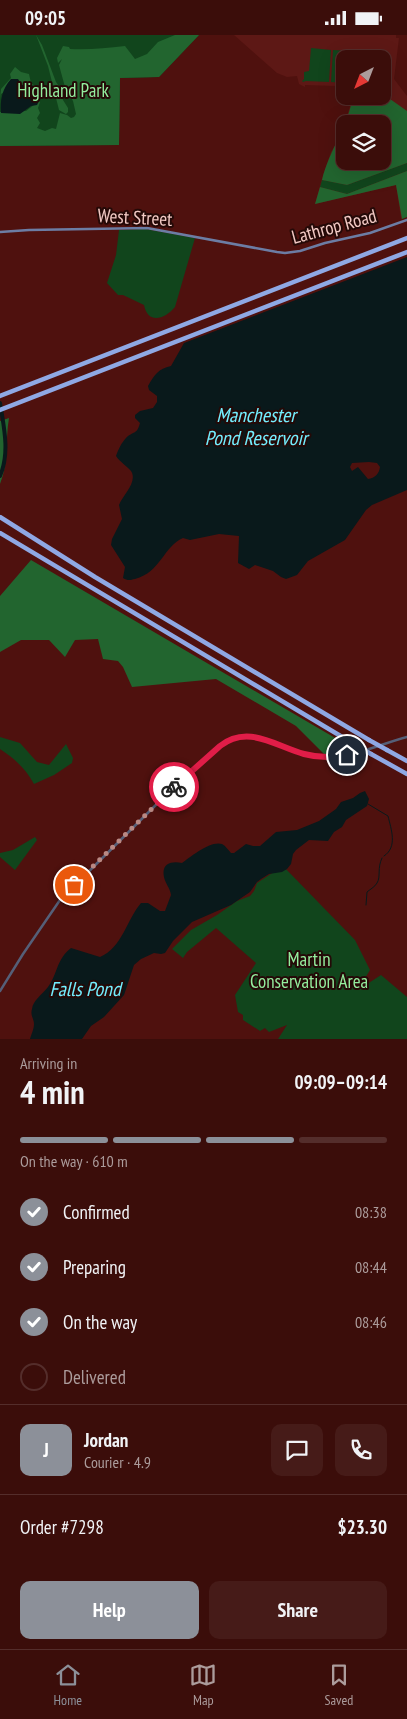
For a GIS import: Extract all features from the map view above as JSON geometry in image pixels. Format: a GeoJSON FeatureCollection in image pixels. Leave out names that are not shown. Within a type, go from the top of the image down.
{"type":"FeatureCollection","features":[{"type":"Feature","properties":{"kind":"highway"},"geometry":{"type":"LineString","coordinates":[[1,395],[407,238]]}},
{"type":"Feature","properties":{"kind":"highway"},"geometry":{"type":"LineString","coordinates":[[2,409],[407,252]]}},
{"type":"Feature","properties":{"kind":"highway"},"geometry":{"type":"LineString","coordinates":[[0,519],[407,761]]}},
{"type":"Feature","properties":{"kind":"highway"},"geometry":{"type":"LineString","coordinates":[[0,533],[354,745],[407,773]]}},
{"type":"Feature","properties":{"kind":"main road","name":"Lathrop Road"},"geometry":{"type":"LineString","coordinates":[[267,250],[285,253],[300,251],[324,243],[364,235],[407,219]]}},
{"type":"Feature","properties":{"kind":"main road","name":"West Street"},"geometry":{"type":"LineString","coordinates":[[0,232],[38,229],[147,228],[267,250]]}},
{"type":"Feature","properties":{"kind":"street"},"geometry":{"type":"LineString","coordinates":[[0,991],[60,900],[174,787],[226,741],[236,737],[252,736],[303,754],[324,757],[346,755],[407,737]]}},
{"type":"Feature","properties":{"kind":"shaded area"},"geometry":{"type":"Polygon","coordinates":[[[234,35],[396,35],[396,38],[399,38],[394,79],[407,96],[407,217],[401,219],[396,185],[315,204],[331,152],[336,144],[336,170],[391,170],[391,115],[347,115],[350,105],[391,105],[391,50],[336,50],[336,88],[335,86],[305,85],[305,87],[299,84],[297,76],[287,77],[277,73],[234,35]]]}},
{"type":"Feature","properties":{"kind":"green space","name":"Highland Park"},"geometry":{"type":"Polygon","coordinates":[[[0,35],[199,35],[159,77],[120,78],[119,145],[0,146],[0,35]]]}},
{"type":"Feature","properties":{"kind":"green space"},"geometry":{"type":"Polygon","coordinates":[[[36,35],[42,45],[56,82],[61,89],[63,100],[68,108],[66,114],[59,110],[48,66],[36,35]]]}},
{"type":"Feature","properties":{"kind":"green space"},"geometry":{"type":"Polygon","coordinates":[[[175,35],[199,35],[159,77],[120,78],[119,145],[0,146],[0,112],[26,111],[39,101],[38,108],[40,113],[37,118],[40,123],[37,128],[45,131],[52,128],[56,129],[60,113],[71,118],[76,114],[73,101],[65,87],[59,65],[62,59],[58,63],[57,58],[63,46],[70,49],[98,49],[125,46],[135,59],[147,54],[158,42],[175,35]]]}},
{"type":"Feature","properties":{"kind":"green space"},"geometry":{"type":"Polygon","coordinates":[[[311,48],[331,50],[329,82],[302,81],[304,79],[304,72],[309,71],[311,48]]]}},
{"type":"Feature","properties":{"kind":"green space"},"geometry":{"type":"Polygon","coordinates":[[[333,50],[336,50],[336,82],[331,82],[333,50]]]}},
{"type":"Feature","properties":{"kind":"green space"},"geometry":{"type":"Polygon","coordinates":[[[15,67],[21,72],[29,74],[31,83],[38,88],[40,99],[33,87],[22,85],[20,81],[1,94],[0,100],[1,89],[11,78],[10,74],[15,67]]]}},
{"type":"Feature","properties":{"kind":"green space"},"geometry":{"type":"Polygon","coordinates":[[[391,100],[407,111],[407,163],[391,169],[391,115],[348,115],[351,105],[391,105],[391,100]]]}},
{"type":"Feature","properties":{"kind":"green space"},"geometry":{"type":"Polygon","coordinates":[[[336,143],[336,170],[388,170],[347,185],[322,180],[336,143]]]}},
{"type":"Feature","properties":{"kind":"green space"},"geometry":{"type":"Polygon","coordinates":[[[407,163],[407,171],[347,194],[320,187],[322,180],[347,185],[407,163]]]}},
{"type":"Feature","properties":{"kind":"green space"},"geometry":{"type":"Polygon","coordinates":[[[407,171],[407,217],[402,219],[396,185],[315,204],[320,187],[347,194],[407,171]]]}},
{"type":"Feature","properties":{"kind":"green space"},"geometry":{"type":"Polygon","coordinates":[[[145,229],[195,238],[175,307],[167,315],[157,318],[149,315],[144,305],[123,295],[118,295],[107,283],[116,255],[119,230],[145,229]]]}},
{"type":"Feature","properties":{"kind":"green space"},"geometry":{"type":"Polygon","coordinates":[[[9,418],[5,468],[0,484],[0,421],[9,418]]]}},
{"type":"Feature","properties":{"kind":"green space"},"geometry":{"type":"Polygon","coordinates":[[[31,560],[354,749],[342,754],[326,756],[296,726],[216,679],[132,687],[123,667],[118,661],[103,659],[98,639],[75,640],[65,657],[49,640],[21,640],[0,652],[0,596],[31,560]]]}},
{"type":"Feature","properties":{"kind":"green space"},"geometry":{"type":"Polygon","coordinates":[[[0,737],[20,743],[37,762],[49,765],[66,744],[73,758],[72,763],[54,775],[34,784],[19,764],[0,749],[0,737]]]}},
{"type":"Feature","properties":{"kind":"green space"},"geometry":{"type":"Polygon","coordinates":[[[35,837],[37,840],[15,870],[0,857],[0,853],[13,850],[35,837]]]}},
{"type":"Feature","properties":{"kind":"green space","name":"Martin Conservation Area"},"geometry":{"type":"Polygon","coordinates":[[[283,866],[355,940],[370,970],[358,990],[381,975],[407,997],[407,1039],[278,1039],[287,1025],[269,1032],[265,1028],[260,1031],[243,1020],[243,1015],[238,1012],[235,995],[256,963],[216,928],[187,952],[183,958],[172,949],[191,930],[237,901],[250,896],[257,883],[283,866]]]}},
{"type":"Feature","properties":{"kind":"water"},"geometry":{"type":"Polygon","coordinates":[[[11,79],[18,79],[22,85],[29,83],[36,88],[39,101],[37,105],[31,106],[20,114],[1,113],[2,95],[11,79]]]}},
{"type":"Feature","properties":{"kind":"water","name":"Manchester Pond Reservoir"},"geometry":{"type":"Polygon","coordinates":[[[407,257],[407,490],[372,505],[366,510],[345,540],[308,561],[297,575],[286,579],[273,571],[255,565],[249,569],[238,563],[239,536],[219,534],[190,540],[183,538],[171,547],[151,571],[144,576],[126,580],[123,578],[125,567],[111,545],[122,519],[119,505],[133,480],[133,475],[116,456],[120,446],[139,427],[140,423],[135,418],[135,415],[140,411],[153,408],[157,402],[157,396],[149,390],[150,382],[160,370],[171,366],[184,343],[407,257]],[[352,463],[350,467],[352,471],[358,467],[368,479],[378,474],[380,467],[377,463],[352,463]]]}},
{"type":"Feature","properties":{"kind":"water","name":"Falls Pond"},"geometry":{"type":"Polygon","coordinates":[[[365,791],[369,799],[367,806],[346,820],[342,827],[334,832],[328,841],[309,840],[296,850],[287,869],[282,872],[269,874],[257,882],[250,892],[231,905],[192,922],[173,941],[165,953],[154,953],[141,959],[134,965],[124,995],[104,1017],[91,1026],[82,1039],[30,1039],[34,1026],[31,1013],[33,1006],[54,977],[62,957],[71,948],[100,957],[114,947],[141,903],[148,903],[160,911],[165,911],[171,895],[164,872],[168,864],[182,863],[201,850],[217,843],[222,844],[231,853],[234,853],[246,844],[260,846],[276,832],[297,830],[319,821],[336,809],[341,802],[365,791]]]}},
{"type":"Feature","properties":{"kind":"waterway"},"geometry":{"type":"LineString","coordinates":[[0,403],[5,449],[5,458],[0,476]]}},
{"type":"Feature","properties":{"kind":"waterway"},"geometry":{"type":"LineString","coordinates":[[368,804],[388,816],[392,832],[392,843],[391,848],[384,856]]}},
{"type":"Feature","properties":{"kind":"waterway"},"geometry":{"type":"LineString","coordinates":[[366,905],[367,892],[378,881],[382,858]]}},
{"type":"Feature","properties":{"kind":"way so far"},"geometry":{"type":"LineString","coordinates":[[74,885],[174,787]]}},
{"type":"Feature","properties":{"kind":"route"},"geometry":{"type":"LineString","coordinates":[[174,787],[226,741],[236,737],[252,736],[313,756],[335,757],[347,755]]}}]}
